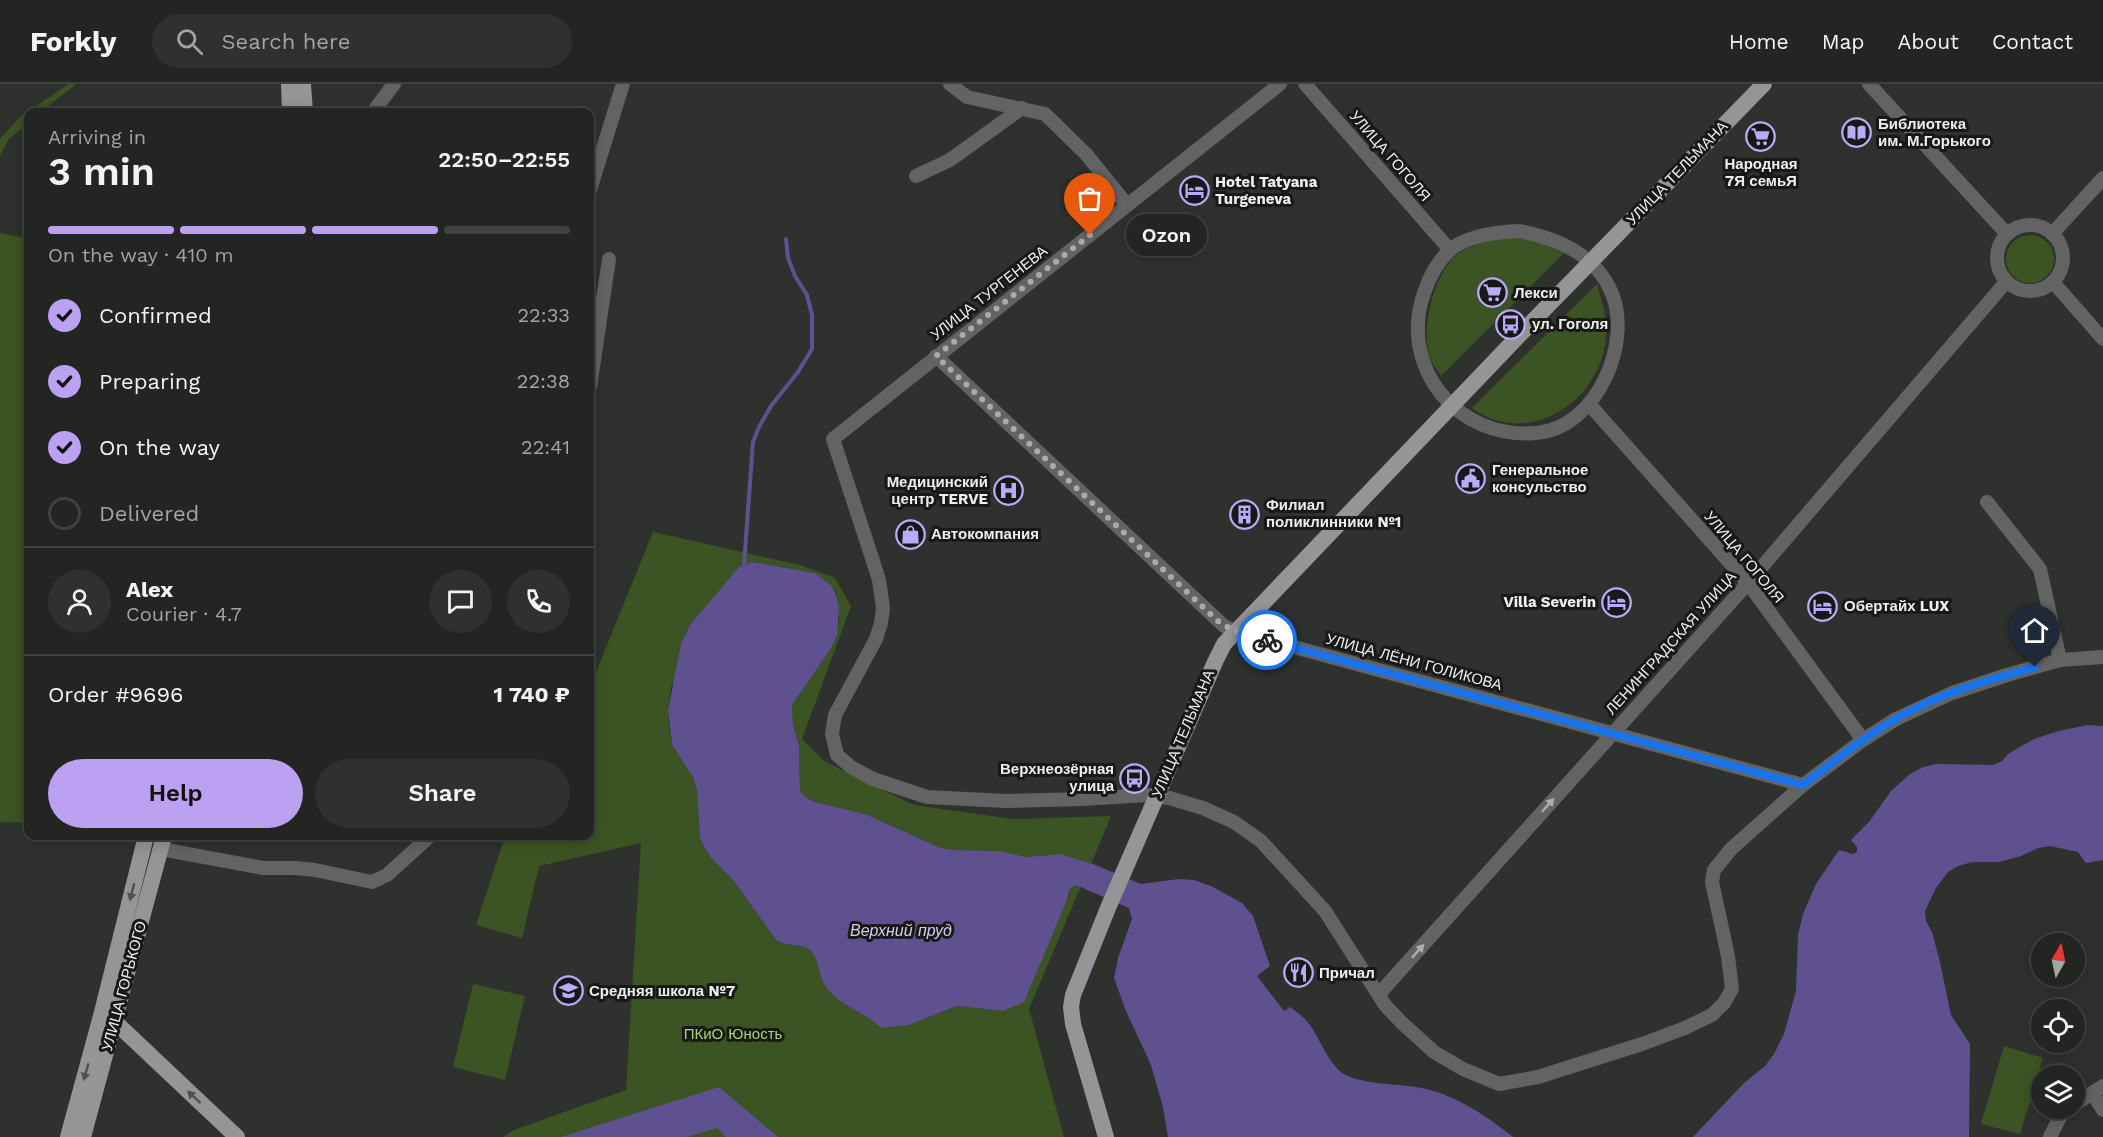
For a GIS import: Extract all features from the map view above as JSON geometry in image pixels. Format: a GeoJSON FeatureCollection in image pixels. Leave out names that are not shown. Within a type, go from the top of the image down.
{"type":"FeatureCollection","features":[{"type":"Feature","properties":{"kind":"main road"},"geometry":{"type":"LineString","coordinates":[[289,84],[290,108]]}},
{"type":"Feature","properties":{"kind":"main road"},"geometry":{"type":"LineString","coordinates":[[303,84],[305,108]]}},
{"type":"Feature","properties":{"kind":"main road","name":"УЛИЦА ТЕЛЬМАНА"},"geometry":{"type":"LineString","coordinates":[[1106,1137],[1078,1046],[1071,1007],[1076,985],[1123,872],[1224,644],[1764,84]]}},
{"type":"Feature","properties":{"kind":"main road","name":"УЛИЦА ГОРЬКОГО"},"geometry":{"type":"LineString","coordinates":[[83,1137],[145,840]]}},
{"type":"Feature","properties":{"kind":"main road","name":"УЛИЦА ГОРЬКОГО"},"geometry":{"type":"LineString","coordinates":[[68,1137],[163,842]]}},
{"type":"Feature","properties":{"kind":"main road"},"geometry":{"type":"LineString","coordinates":[[108,1018],[237,1137]]}},
{"type":"Feature","properties":{"kind":"street"},"geometry":{"type":"LineString","coordinates":[[376,108],[394,84]]}},
{"type":"Feature","properties":{"kind":"street"},"geometry":{"type":"LineString","coordinates":[[594,177],[623,84]]}},
{"type":"Feature","properties":{"kind":"street"},"geometry":{"type":"LineString","coordinates":[[950,84],[967,97],[1045,114],[1086,154],[1127,205]]}},
{"type":"Feature","properties":{"kind":"street","name":"УЛИЦА ТУРГЕНЕВА"},"geometry":{"type":"LineString","coordinates":[[1157,796],[1128,795],[1006,801],[927,796],[873,779],[851,767],[837,755],[832,734],[835,715],[876,639],[883,608],[879,580],[833,440],[1280,84]]}},
{"type":"Feature","properties":{"kind":"street","name":"УЛИЦА ГОГОЛЯ"},"geometry":{"type":"LineString","coordinates":[[1305,84],[1450,250]]}},
{"type":"Feature","properties":{"kind":"street"},"geometry":{"type":"LineString","coordinates":[[1869,84],[2007,234]]}},
{"type":"Feature","properties":{"kind":"street"},"geometry":{"type":"LineString","coordinates":[[916,176],[950,160],[1022,108]]}},
{"type":"Feature","properties":{"kind":"street"},"geometry":{"type":"LineString","coordinates":[[2052,234],[2103,178]]}},
{"type":"Feature","properties":{"kind":"street"},"geometry":{"type":"LineString","coordinates":[[2022,225],[2039,226],[2052,234],[2060,243],[2064,259],[2054,282],[2044,289],[2031,292],[2016,289],[2006,282],[2001,275],[1996,252],[2007,234],[2022,225]]}},
{"type":"Feature","properties":{"kind":"street"},"geometry":{"type":"LineString","coordinates":[[1519,231],[1564,244],[1590,262],[1609,288],[1613,298],[1617,328],[1614,352],[1606,376],[1600,389],[1579,414],[1563,425],[1539,433],[1508,433],[1480,426],[1440,394],[1419,351],[1420,304],[1429,280],[1450,250],[1478,237],[1497,232],[1519,231]]}},
{"type":"Feature","properties":{"kind":"street"},"geometry":{"type":"LineString","coordinates":[[594,360],[609,259]]}},
{"type":"Feature","properties":{"kind":"street","name":"ЛЕНИНГРАДСКАЯ УЛИЦА"},"geometry":{"type":"LineString","coordinates":[[1379,994],[1748,583],[2006,282]]}},
{"type":"Feature","properties":{"kind":"street"},"geometry":{"type":"LineString","coordinates":[[2054,282],[2103,339]]}},
{"type":"Feature","properties":{"kind":"street","name":"УЛИЦА ЛЁНИ ГОЛИКОВА"},"geometry":{"type":"LineString","coordinates":[[936,356],[1224,626],[1235,631],[1803,785]]}},
{"type":"Feature","properties":{"kind":"street","name":"УЛИЦА ГОГОЛЯ"},"geometry":{"type":"LineString","coordinates":[[1589,404],[1748,583],[1863,740]]}},
{"type":"Feature","properties":{"kind":"street"},"geometry":{"type":"LineString","coordinates":[[1987,502],[2040,569],[2060,660]]}},
{"type":"Feature","properties":{"kind":"street"},"geometry":{"type":"LineString","coordinates":[[1157,796],[1203,808],[1234,822],[1261,841],[1325,911],[1385,1005],[1401,1022],[1434,1052],[1463,1069],[1499,1084],[1538,1077],[1685,1028],[1712,1015],[1724,1003],[1732,989],[1728,956],[1712,882],[1714,870],[1731,849],[1803,785],[1863,740],[1918,707],[1952,693],[2060,660],[2103,657]]}},
{"type":"Feature","properties":{"kind":"street"},"geometry":{"type":"LineString","coordinates":[[163,842],[263,868],[315,870],[372,882],[387,875],[426,840]]}},
{"type":"Feature","properties":{"kind":"street"},"geometry":{"type":"LineString","coordinates":[[2097,1090],[2103,1110]]}},
{"type":"Feature","properties":{"kind":"street"},"geometry":{"type":"LineString","coordinates":[[2050,1137],[2059,1119]]}},
{"type":"Feature","properties":{"kind":"green space"},"geometry":{"type":"Polygon","coordinates":[[[69,84],[76,84],[46,108],[33,108],[69,84]]]}},
{"type":"Feature","properties":{"kind":"green space"},"geometry":{"type":"Polygon","coordinates":[[[24,114],[24,126],[9,139],[0,156],[0,139],[24,114]]]}},
{"type":"Feature","properties":{"kind":"green space"},"geometry":{"type":"Polygon","coordinates":[[[0,233],[24,238],[24,823],[0,822],[0,233]]]}},
{"type":"Feature","properties":{"kind":"green space"},"geometry":{"type":"Polygon","coordinates":[[[2030,235],[2047,242],[2054,259],[2047,276],[2030,283],[2013,276],[2006,259],[2013,242],[2030,235]]]}},
{"type":"Feature","properties":{"kind":"green space"},"geometry":{"type":"Polygon","coordinates":[[[1507,237],[1527,237],[1564,253],[1441,376],[1431,361],[1427,335],[1431,303],[1442,273],[1450,261],[1464,250],[1507,237]]]}},
{"type":"Feature","properties":{"kind":"green space"},"geometry":{"type":"Polygon","coordinates":[[[1597,284],[1603,304],[1606,338],[1601,361],[1590,382],[1576,399],[1558,412],[1537,421],[1516,423],[1494,419],[1472,408],[1597,284]]]}},
{"type":"Feature","properties":{"kind":"green space","name":"ПКиО Юность"},"geometry":{"type":"Polygon","coordinates":[[[653,532],[800,565],[835,578],[851,606],[802,739],[824,761],[914,805],[1013,819],[1111,816],[1091,864],[1060,854],[1027,857],[999,851],[941,848],[865,814],[815,802],[805,797],[800,791],[799,746],[793,724],[792,705],[832,647],[839,621],[837,595],[832,586],[815,573],[752,562],[739,567],[711,601],[671,687],[668,710],[672,745],[693,777],[697,790],[700,838],[706,850],[733,880],[776,940],[811,951],[828,990],[881,1027],[909,1025],[957,1006],[1003,1011],[1067,900],[1069,890],[1076,885],[1081,886],[1029,1009],[1064,1137],[503,1137],[514,1130],[626,1090],[641,843],[539,866],[522,938],[476,925],[504,840],[594,840],[594,677],[653,532]]]}},
{"type":"Feature","properties":{"kind":"green space"},"geometry":{"type":"Polygon","coordinates":[[[473,984],[525,996],[505,1080],[453,1067],[473,984]]]}},
{"type":"Feature","properties":{"kind":"green space"},"geometry":{"type":"Polygon","coordinates":[[[2004,1046],[2043,1058],[2041,1065],[2031,1065],[2031,1098],[2020,1134],[1981,1124],[2004,1046]]]}},
{"type":"Feature","properties":{"kind":"water","name":"Верхний пруд"},"geometry":{"type":"Polygon","coordinates":[[[752,562],[815,573],[832,586],[839,608],[837,635],[832,647],[792,705],[793,724],[799,746],[800,791],[805,797],[815,802],[865,814],[941,848],[999,851],[1027,857],[1060,854],[1093,864],[1141,884],[1179,879],[1194,880],[1211,886],[1242,903],[1253,916],[1270,966],[1257,976],[1284,1011],[1290,1007],[1308,1022],[1329,1058],[1339,1070],[1360,1080],[1416,1087],[1455,1099],[1480,1113],[1513,1137],[1168,1137],[1163,1107],[1151,1065],[1126,1011],[1114,978],[1118,958],[1132,919],[1129,908],[1076,885],[1069,890],[1067,900],[1024,1002],[1003,1011],[957,1006],[909,1025],[881,1028],[834,996],[822,980],[816,959],[811,951],[776,940],[733,880],[711,858],[700,838],[697,790],[693,777],[672,745],[668,710],[681,644],[690,625],[739,567],[752,562]]]}},
{"type":"Feature","properties":{"kind":"water"},"geometry":{"type":"Polygon","coordinates":[[[2088,725],[2103,726],[2103,860],[2086,863],[2078,852],[2050,846],[1999,862],[1972,862],[1958,866],[1948,872],[1936,888],[1925,911],[1926,921],[1932,932],[1940,962],[1951,1015],[1970,1044],[1969,1137],[1693,1137],[1744,1083],[1765,1066],[1774,1054],[1784,1034],[1796,991],[1798,935],[1803,914],[1816,884],[1839,850],[1853,854],[1857,852],[1857,847],[1851,840],[1869,822],[1891,791],[1910,774],[1923,767],[1936,764],[1993,765],[2034,739],[2088,725]]]}},
{"type":"Feature","properties":{"kind":"water"},"geometry":{"type":"Polygon","coordinates":[[[719,1087],[778,1137],[726,1137],[717,1128],[687,1137],[561,1137],[719,1087]]]}},
{"type":"Feature","properties":{"kind":"waterway"},"geometry":{"type":"LineString","coordinates":[[744,565],[753,442],[771,406],[798,372],[812,349],[812,315],[807,295],[795,276],[788,258],[786,239]]}},
{"type":"Feature","properties":{"kind":"way so far"},"geometry":{"type":"LineString","coordinates":[[1090,235],[936,356],[1206,611],[1224,626],[1267,640]]}},
{"type":"Feature","properties":{"kind":"place","name":"Библиотека им. М.Горького"},"geometry":{"type":"Point","coordinates":[1857,133]}},
{"type":"Feature","properties":{"kind":"place","name":"Народная 7Я семьЯ"},"geometry":{"type":"Point","coordinates":[1761,137]}},
{"type":"Feature","properties":{"kind":"place","name":"Hotel Tatyana Turgeneva"},"geometry":{"type":"Point","coordinates":[1194,191]}},
{"type":"Feature","properties":{"kind":"place","name":"Ozon"},"geometry":{"type":"Point","coordinates":[1090,235]}},
{"type":"Feature","properties":{"kind":"place","name":"Лекси"},"geometry":{"type":"Point","coordinates":[1493,293]}},
{"type":"Feature","properties":{"kind":"place","name":"ул. Гоголя"},"geometry":{"type":"Point","coordinates":[1511,324]}},
{"type":"Feature","properties":{"kind":"place","name":"Генеральное консульство"},"geometry":{"type":"Point","coordinates":[1471,479]}},
{"type":"Feature","properties":{"kind":"place","name":"Медицинский центр TERVE"},"geometry":{"type":"Point","coordinates":[1009,491]}},
{"type":"Feature","properties":{"kind":"place","name":"Филиал поликлинники №1"},"geometry":{"type":"Point","coordinates":[1245,514]}},
{"type":"Feature","properties":{"kind":"place","name":"Автокомпания"},"geometry":{"type":"Point","coordinates":[910,534]}},
{"type":"Feature","properties":{"kind":"place","name":"Villa Severin"},"geometry":{"type":"Point","coordinates":[1617,602]}},
{"type":"Feature","properties":{"kind":"place","name":"Обертайх LUX"},"geometry":{"type":"Point","coordinates":[1823,606]}},
{"type":"Feature","properties":{"kind":"place","name":"Верхнеозёрная улица"},"geometry":{"type":"Point","coordinates":[1135,778]}},
{"type":"Feature","properties":{"kind":"place","name":"Причал"},"geometry":{"type":"Point","coordinates":[1298,973]}},
{"type":"Feature","properties":{"kind":"place","name":"Средняя школа №7"},"geometry":{"type":"Point","coordinates":[568,991]}},
{"type":"Feature","properties":{"kind":"route"},"geometry":{"type":"LineString","coordinates":[[1267,640],[1803,785],[1863,740],[1918,707],[1975,685],[2035,667]]}}]}
